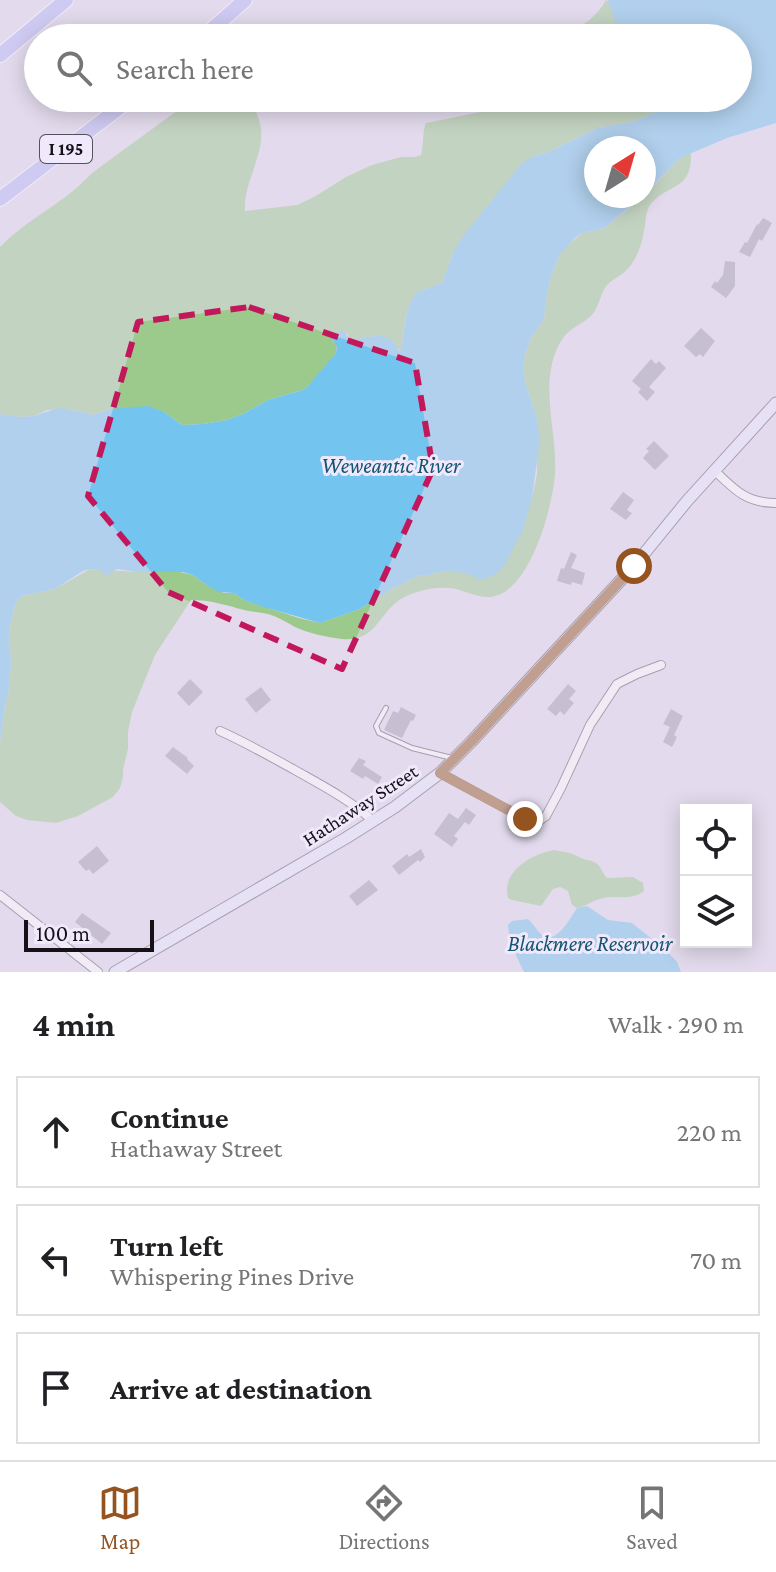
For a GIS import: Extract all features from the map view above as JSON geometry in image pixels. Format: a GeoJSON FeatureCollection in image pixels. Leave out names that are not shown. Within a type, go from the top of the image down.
{"type":"FeatureCollection","features":[{"type":"Feature","properties":{"kind":"highway"},"geometry":{"type":"LineString","coordinates":[[37,24],[66,0]]}},
{"type":"Feature","properties":{"kind":"highway"},"geometry":{"type":"LineString","coordinates":[[218,24],[245,0]]}},
{"type":"Feature","properties":{"kind":"highway"},"geometry":{"type":"LineString","coordinates":[[0,55],[24,35]]}},
{"type":"Feature","properties":{"kind":"highway","name":"I 195"},"geometry":{"type":"LineString","coordinates":[[0,199],[114,112]]}},
{"type":"Feature","properties":{"kind":"street","name":"Hathaway Street"},"geometry":{"type":"LineString","coordinates":[[115,972],[373,821],[440,773],[634,566],[714,470],[776,403]]}},
{"type":"Feature","properties":{"kind":"street"},"geometry":{"type":"LineString","coordinates":[[714,470],[745,497],[758,502],[776,503]]}},
{"type":"Feature","properties":{"kind":"street"},"geometry":{"type":"LineString","coordinates":[[440,773],[525,819],[539,821],[546,816],[590,725],[617,684],[661,665]]}},
{"type":"Feature","properties":{"kind":"street"},"geometry":{"type":"LineString","coordinates":[[220,731],[359,807],[373,821]]}},
{"type":"Feature","properties":{"kind":"street"},"geometry":{"type":"LineString","coordinates":[[0,895],[98,972]]}},
{"type":"Feature","properties":{"kind":"lane"},"geometry":{"type":"LineString","coordinates":[[386,708],[376,726],[379,733],[412,748],[455,759]]}},
{"type":"Feature","properties":{"kind":"highlighted area"},"geometry":{"type":"Polygon","coordinates":[[[249,307],[415,363],[433,469],[342,669],[168,592],[88,496],[138,322],[249,307]]]}},
{"type":"Feature","properties":{"kind":"green space"},"geometry":{"type":"Polygon","coordinates":[[[606,0],[609,2],[619,24],[583,24],[595,15],[606,0]]]}},
{"type":"Feature","properties":{"kind":"green space"},"geometry":{"type":"Polygon","coordinates":[[[177,112],[256,112],[261,139],[247,190],[245,211],[297,205],[372,165],[421,155],[426,123],[481,112],[655,112],[636,121],[598,128],[532,157],[453,253],[442,283],[416,295],[408,309],[401,351],[376,336],[353,340],[347,333],[332,340],[337,345],[336,353],[303,390],[268,400],[227,420],[203,424],[182,425],[164,412],[110,409],[94,415],[68,409],[47,410],[34,416],[0,414],[0,247],[96,170],[177,112]]]}},
{"type":"Feature","properties":{"kind":"green space"},"geometry":{"type":"Polygon","coordinates":[[[691,154],[687,175],[682,182],[656,198],[656,183],[680,158],[691,154]]]}},
{"type":"Feature","properties":{"kind":"green space"},"geometry":{"type":"Polygon","coordinates":[[[629,208],[649,208],[641,244],[631,265],[608,284],[594,312],[563,338],[555,354],[549,387],[555,458],[553,490],[544,527],[528,565],[517,581],[505,592],[491,597],[444,588],[415,593],[398,601],[370,632],[350,639],[310,633],[268,614],[191,600],[155,655],[132,712],[123,777],[113,797],[78,816],[56,823],[16,816],[0,802],[0,742],[11,664],[9,631],[15,604],[21,596],[55,589],[90,569],[138,572],[171,570],[193,575],[224,593],[234,593],[244,600],[320,623],[360,609],[420,575],[453,571],[481,579],[532,498],[537,474],[536,415],[523,365],[531,338],[544,319],[552,273],[560,254],[582,233],[603,229],[629,208]]]}},
{"type":"Feature","properties":{"kind":"green space"},"geometry":{"type":"Polygon","coordinates":[[[554,850],[594,862],[607,878],[633,877],[643,883],[644,891],[630,897],[603,898],[577,908],[572,905],[568,891],[560,887],[553,889],[541,906],[508,898],[509,880],[520,865],[554,850]]]}},
{"type":"Feature","properties":{"kind":"water","name":"Weweantic River"},"geometry":{"type":"Polygon","coordinates":[[[608,0],[776,0],[776,123],[727,138],[680,158],[656,183],[656,136],[584,136],[584,208],[628,208],[603,229],[576,237],[560,254],[552,273],[544,319],[531,338],[523,365],[540,439],[532,498],[523,530],[504,566],[495,575],[481,580],[453,571],[420,575],[360,609],[320,623],[264,607],[234,593],[219,592],[183,572],[117,569],[106,576],[101,570],[83,571],[55,589],[21,596],[15,604],[9,631],[11,664],[0,742],[0,414],[34,416],[58,408],[94,415],[110,409],[148,406],[164,412],[182,425],[203,424],[227,420],[268,400],[303,390],[336,353],[337,346],[331,338],[339,331],[344,331],[353,340],[385,337],[401,351],[407,312],[413,298],[420,291],[442,283],[461,239],[521,164],[598,128],[636,121],[655,112],[752,112],[752,24],[618,24],[608,0]]]}},
{"type":"Feature","properties":{"kind":"water","name":"Blackmere Reservoir"},"geometry":{"type":"Polygon","coordinates":[[[587,906],[608,920],[632,923],[667,951],[681,972],[524,972],[510,943],[508,925],[512,921],[528,919],[542,935],[553,936],[577,908],[587,906]]]}},
{"type":"Feature","properties":{"kind":"building"},"geometry":{"type":"Polygon","coordinates":[[[763,218],[772,223],[762,241],[759,239],[750,257],[739,252],[757,224],[763,218]]]}},
{"type":"Feature","properties":{"kind":"building"},"geometry":{"type":"Polygon","coordinates":[[[725,261],[735,262],[735,286],[726,298],[711,287],[723,275],[725,261]]]}},
{"type":"Feature","properties":{"kind":"building"},"geometry":{"type":"Polygon","coordinates":[[[701,328],[715,341],[703,357],[700,354],[696,357],[684,346],[701,328]]]}},
{"type":"Feature","properties":{"kind":"building"},"geometry":{"type":"Polygon","coordinates":[[[651,359],[656,364],[659,361],[666,368],[649,387],[655,392],[647,401],[632,381],[651,359]]]}},
{"type":"Feature","properties":{"kind":"building"},"geometry":{"type":"Polygon","coordinates":[[[654,441],[669,456],[655,470],[643,458],[654,441]]]}},
{"type":"Feature","properties":{"kind":"building"},"geometry":{"type":"Polygon","coordinates":[[[623,492],[634,500],[627,510],[632,513],[626,520],[610,509],[623,492]]]}},
{"type":"Feature","properties":{"kind":"building"},"geometry":{"type":"Polygon","coordinates":[[[571,552],[577,555],[571,568],[585,573],[582,585],[557,581],[571,552]]]}},
{"type":"Feature","properties":{"kind":"building"},"geometry":{"type":"Polygon","coordinates":[[[190,679],[203,692],[189,706],[177,693],[190,679]]]}},
{"type":"Feature","properties":{"kind":"building"},"geometry":{"type":"Polygon","coordinates":[[[568,684],[576,691],[569,699],[574,703],[564,715],[560,711],[556,716],[547,709],[568,684]]]}},
{"type":"Feature","properties":{"kind":"building"},"geometry":{"type":"Polygon","coordinates":[[[261,687],[271,700],[256,713],[245,699],[261,687]]]}},
{"type":"Feature","properties":{"kind":"building"},"geometry":{"type":"Polygon","coordinates":[[[401,707],[416,715],[402,738],[384,730],[393,711],[398,713],[401,707]]]}},
{"type":"Feature","properties":{"kind":"building"},"geometry":{"type":"Polygon","coordinates":[[[671,709],[683,716],[672,747],[663,742],[670,727],[663,724],[671,709]]]}},
{"type":"Feature","properties":{"kind":"building"},"geometry":{"type":"Polygon","coordinates":[[[173,747],[194,766],[187,774],[165,756],[173,747]]]}},
{"type":"Feature","properties":{"kind":"building"},"geometry":{"type":"Polygon","coordinates":[[[359,758],[366,761],[363,765],[382,777],[378,784],[350,771],[359,758]]]}},
{"type":"Feature","properties":{"kind":"building"},"geometry":{"type":"Polygon","coordinates":[[[466,808],[476,815],[469,825],[465,822],[454,836],[458,839],[452,847],[434,834],[449,813],[458,819],[466,808]]]}},
{"type":"Feature","properties":{"kind":"building"},"geometry":{"type":"Polygon","coordinates":[[[97,846],[109,861],[93,874],[78,862],[97,846]]]}},
{"type":"Feature","properties":{"kind":"building"},"geometry":{"type":"Polygon","coordinates":[[[421,849],[425,857],[399,875],[392,866],[407,854],[409,857],[421,849]]]}},
{"type":"Feature","properties":{"kind":"building"},"geometry":{"type":"Polygon","coordinates":[[[369,880],[378,890],[357,906],[349,896],[369,880]]]}},
{"type":"Feature","properties":{"kind":"building"},"geometry":{"type":"Polygon","coordinates":[[[82,913],[111,933],[102,944],[75,922],[82,913]]]}},
{"type":"Feature","properties":{"kind":"route"},"geometry":{"type":"LineString","coordinates":[[525,819],[440,773],[634,566]]}}]}
